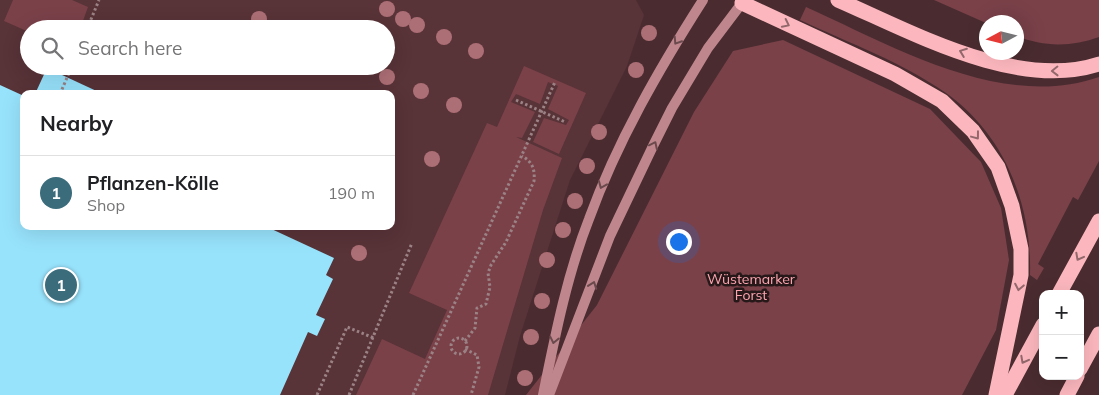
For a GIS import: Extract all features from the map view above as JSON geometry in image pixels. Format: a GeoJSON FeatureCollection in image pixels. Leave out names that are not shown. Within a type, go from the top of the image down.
{"type":"FeatureCollection","features":[{"type":"Feature","properties":{"kind":"highway"},"geometry":{"type":"LineString","coordinates":[[838,0],[925,38],[1010,67],[1037,72],[1066,71],[1099,64]]}},
{"type":"Feature","properties":{"kind":"highway"},"geometry":{"type":"LineString","coordinates":[[742,3],[895,74],[942,101],[973,131],[998,167],[1012,206],[1021,249],[1021,275],[996,395]]}},
{"type":"Feature","properties":{"kind":"highway"},"geometry":{"type":"LineString","coordinates":[[1062,290],[1099,221]]}},
{"type":"Feature","properties":{"kind":"highway"},"geometry":{"type":"LineString","coordinates":[[1005,395],[1039,332]]}},
{"type":"Feature","properties":{"kind":"highway"},"geometry":{"type":"LineString","coordinates":[[1084,362],[1099,334]]}},
{"type":"Feature","properties":{"kind":"highway"},"geometry":{"type":"LineString","coordinates":[[1067,395],[1074,380]]}},
{"type":"Feature","properties":{"kind":"main road"},"geometry":{"type":"LineString","coordinates":[[543,395],[556,329],[573,265],[604,180],[668,55],[703,0]]}},
{"type":"Feature","properties":{"kind":"main road"},"geometry":{"type":"LineString","coordinates":[[549,395],[610,236],[653,146],[672,108],[708,48],[742,3]]}},
{"type":"Feature","properties":{"kind":"path"},"geometry":{"type":"LineString","coordinates":[[91,20],[99,0]]}},
{"type":"Feature","properties":{"kind":"path"},"geometry":{"type":"LineString","coordinates":[[62,90],[68,75]]}},
{"type":"Feature","properties":{"kind":"path"},"geometry":{"type":"LineString","coordinates":[[413,395],[554,82]]}},
{"type":"Feature","properties":{"kind":"path"},"geometry":{"type":"LineString","coordinates":[[516,100],[565,122]]}},
{"type":"Feature","properties":{"kind":"path"},"geometry":{"type":"LineString","coordinates":[[465,341],[458,338],[451,344],[454,353],[461,354],[465,349],[465,341],[475,328],[477,308],[486,304],[490,288],[488,273],[490,265],[506,242],[534,181],[535,171],[531,163],[522,156]]}},
{"type":"Feature","properties":{"kind":"path"},"geometry":{"type":"LineString","coordinates":[[349,395],[412,243]]}},
{"type":"Feature","properties":{"kind":"path"},"geometry":{"type":"LineString","coordinates":[[317,395],[348,326],[374,338]]}},
{"type":"Feature","properties":{"kind":"path"},"geometry":{"type":"LineString","coordinates":[[465,349],[477,356],[478,361],[471,395]]}},
{"type":"Feature","properties":{"kind":"shaded area"},"geometry":{"type":"Polygon","coordinates":[[[0,0],[636,0],[644,15],[627,66],[570,180],[520,336],[505,395],[0,395],[0,0]]]}},
{"type":"Feature","properties":{"kind":"green space"},"geometry":{"type":"Polygon","coordinates":[[[13,0],[72,0],[88,7],[83,20],[20,20],[20,28],[4,21],[13,0]]]}},
{"type":"Feature","properties":{"kind":"green space"},"geometry":{"type":"Polygon","coordinates":[[[934,0],[1099,0],[1099,37],[1078,43],[1047,44],[1024,39],[1024,15],[979,15],[979,20],[934,0]]]}},
{"type":"Feature","properties":{"kind":"green space"},"geometry":{"type":"Polygon","coordinates":[[[806,7],[911,55],[987,80],[1025,86],[1062,85],[1099,77],[1099,161],[1078,200],[1073,197],[1038,264],[1044,268],[1037,280],[1030,275],[1026,223],[1020,198],[1011,174],[999,151],[984,129],[967,110],[929,82],[893,62],[800,20],[806,7]]]}},
{"type":"Feature","properties":{"kind":"green space","name":"Wüstemarker Forst"},"geometry":{"type":"Polygon","coordinates":[[[783,40],[930,109],[981,162],[1001,208],[1009,260],[996,330],[962,395],[526,395],[597,305],[694,112],[733,51],[783,40]]]}},
{"type":"Feature","properties":{"kind":"green space"},"geometry":{"type":"Polygon","coordinates":[[[524,66],[586,93],[559,154],[533,142],[544,118],[566,125],[569,120],[548,109],[558,86],[548,82],[540,104],[516,94],[511,102],[535,112],[522,138],[516,137],[562,158],[543,210],[488,395],[356,395],[382,339],[425,359],[447,310],[409,293],[487,123],[497,127],[524,66]]]}},
{"type":"Feature","properties":{"kind":"building"},"geometry":{"type":"Polygon","coordinates":[[[44,75],[62,75],[94,90],[37,90],[44,75]]]}},
{"type":"Feature","properties":{"kind":"building"},"geometry":{"type":"Polygon","coordinates":[[[0,85],[20,94],[20,230],[274,230],[334,258],[326,275],[333,279],[316,315],[325,319],[317,336],[308,332],[280,395],[0,395],[0,85]]]}},
{"type":"Feature","properties":{"kind":"place","name":"Pflanzen-Kölle"},"geometry":{"type":"Point","coordinates":[61,285]}}]}
